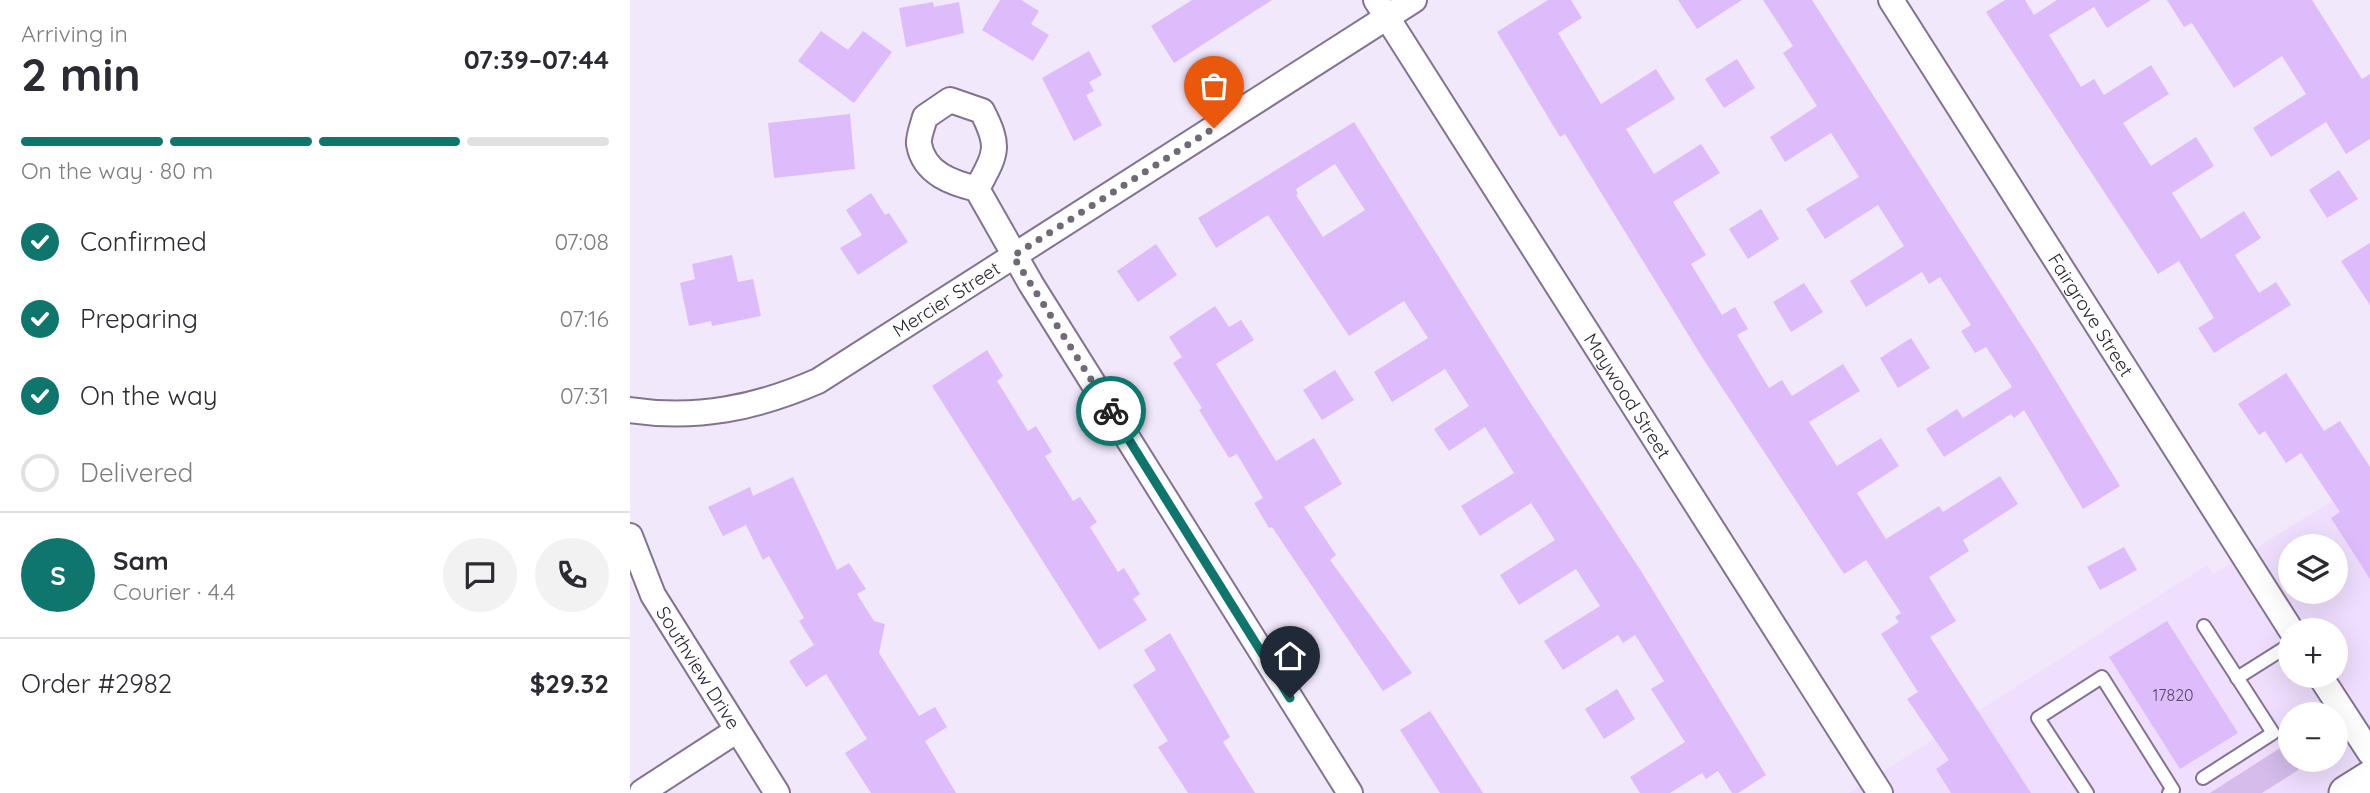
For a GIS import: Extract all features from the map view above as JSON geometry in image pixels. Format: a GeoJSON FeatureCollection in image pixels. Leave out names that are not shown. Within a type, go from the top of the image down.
{"type":"FeatureCollection","features":[{"type":"Feature","properties":{"kind":"main road"},"geometry":{"type":"LineString","coordinates":[[2346,793],[2370,778]]}},
{"type":"Feature","properties":{"kind":"street","name":"Mercier Street"},"geometry":{"type":"LineString","coordinates":[[630,410],[668,415],[704,415],[748,406],[789,394],[845,365],[1013,256],[1381,8],[1414,0]]}},
{"type":"Feature","properties":{"kind":"street","name":"Fairgrove Street"},"geometry":{"type":"LineString","coordinates":[[1891,0],[2283,618]]}},
{"type":"Feature","properties":{"kind":"street","name":"Maywood Street"},"geometry":{"type":"LineString","coordinates":[[1381,8],[1880,793]]}},
{"type":"Feature","properties":{"kind":"street"},"geometry":{"type":"LineString","coordinates":[[978,189],[1013,256],[1350,793]]}},
{"type":"Feature","properties":{"kind":"street","name":"Southview Drive"},"geometry":{"type":"LineString","coordinates":[[630,536],[653,595],[777,793]]}},
{"type":"Feature","properties":{"kind":"street"},"geometry":{"type":"LineString","coordinates":[[2328,688],[2370,753]]}},
{"type":"Feature","properties":{"kind":"street"},"geometry":{"type":"LineString","coordinates":[[630,781],[642,793],[736,730]]}},
{"type":"Feature","properties":{"kind":"lane"},"geometry":{"type":"LineString","coordinates":[[2203,778],[2273,733],[2204,626]]}},
{"type":"Feature","properties":{"kind":"lane"},"geometry":{"type":"LineString","coordinates":[[2237,678],[2278,652]]}},
{"type":"Feature","properties":{"kind":"lane"},"geometry":{"type":"LineString","coordinates":[[2087,793],[2038,718],[2102,677],[2173,790],[2169,793]]}},
{"type":"Feature","properties":{"kind":"shaded area"},"geometry":{"type":"Polygon","coordinates":[[[2370,478],[2370,793],[1849,793],[2207,565],[2213,574],[2278,534],[2278,604],[2348,604],[2348,534],[2278,534],[2370,478]]]}},
{"type":"Feature","properties":{"kind":"shaded area"},"geometry":{"type":"Polygon","coordinates":[[[2278,749],[2278,772],[2295,772],[2262,793],[2210,793],[2278,749]]]}},
{"type":"Feature","properties":{"kind":"building"},"geometry":{"type":"Polygon","coordinates":[[[1000,0],[1021,0],[1039,11],[1031,24],[1049,35],[1033,61],[982,30],[1000,0]]]}},
{"type":"Feature","properties":{"kind":"building"},"geometry":{"type":"Polygon","coordinates":[[[1192,0],[1272,0],[1174,63],[1151,26],[1192,0]]]}},
{"type":"Feature","properties":{"kind":"building"},"geometry":{"type":"Polygon","coordinates":[[[1548,0],[1571,0],[1582,18],[1558,33],[1601,104],[1656,69],[1675,99],[1626,129],[1654,174],[1701,144],[1720,173],[1673,202],[1706,255],[1691,264],[1722,315],[1735,307],[1748,329],[1737,335],[1769,388],[1782,380],[1792,396],[1843,364],[1860,391],[1809,422],[1837,466],[1881,438],[1899,466],[1857,493],[1886,539],[1939,506],[1943,512],[2000,476],[2018,504],[1963,540],[1969,551],[1929,577],[1956,621],[1930,637],[2031,793],[1951,793],[1936,769],[1949,760],[1907,699],[1918,692],[1881,634],[1899,622],[1895,617],[1901,613],[1866,560],[1844,574],[1702,357],[1565,134],[1560,137],[1497,32],[1548,0]]]}},
{"type":"Feature","properties":{"kind":"building"},"geometry":{"type":"Polygon","coordinates":[[[1678,0],[1742,0],[1697,29],[1678,0]]]}},
{"type":"Feature","properties":{"kind":"building"},"geometry":{"type":"Polygon","coordinates":[[[1763,0],[1812,0],[2037,350],[2120,486],[2083,509],[2024,410],[2014,418],[2011,414],[1944,457],[1926,429],[1957,409],[1963,418],[2012,387],[1986,347],[1975,353],[1961,331],[1971,325],[1940,277],[1929,284],[1922,272],[1866,307],[1850,281],[1904,246],[1878,205],[1825,239],[1806,209],[1859,177],[1831,133],[1785,162],[1770,137],[1817,106],[1783,53],[1793,46],[1763,0]]]}},
{"type":"Feature","properties":{"kind":"building"},"geometry":{"type":"Polygon","coordinates":[[[2005,0],[2025,0],[2034,15],[2057,0],[2151,0],[2107,28],[2094,7],[2049,35],[2081,87],[2094,79],[2104,95],[2151,65],[2169,94],[2123,123],[2151,166],[2196,137],[2214,166],[2172,193],[2201,239],[2244,211],[2261,238],[2235,255],[2259,293],[2276,282],[2291,305],[2214,353],[2198,328],[2214,318],[2179,261],[2158,274],[1986,12],[2005,0]]]}},
{"type":"Feature","properties":{"kind":"building"},"geometry":{"type":"Polygon","coordinates":[[[2167,0],[2312,0],[2362,79],[2370,74],[2370,139],[2346,154],[2326,122],[2271,157],[2253,128],[2306,94],[2282,56],[2234,88],[2192,23],[2184,27],[2167,0]]]}},
{"type":"Feature","properties":{"kind":"building"},"geometry":{"type":"Polygon","coordinates":[[[933,2],[934,7],[959,2],[964,33],[906,47],[899,8],[933,2]]]}},
{"type":"Feature","properties":{"kind":"building"},"geometry":{"type":"Polygon","coordinates":[[[821,31],[848,50],[863,31],[892,52],[854,103],[798,61],[821,31]]]}},
{"type":"Feature","properties":{"kind":"building"},"geometry":{"type":"Polygon","coordinates":[[[1089,51],[1102,75],[1089,82],[1094,91],[1086,95],[1102,125],[1074,141],[1042,78],[1089,51]]]}},
{"type":"Feature","properties":{"kind":"building"},"geometry":{"type":"Polygon","coordinates":[[[1737,59],[1755,88],[1724,108],[1705,79],[1737,59]]]}},
{"type":"Feature","properties":{"kind":"building"},"geometry":{"type":"Polygon","coordinates":[[[850,114],[855,169],[774,178],[768,123],[850,114]]]}},
{"type":"Feature","properties":{"kind":"building"},"geometry":{"type":"Polygon","coordinates":[[[1354,122],[1524,393],[1641,571],[1766,775],[1738,793],[1732,793],[1718,771],[1706,779],[1702,773],[1670,793],[1640,793],[1630,777],[1685,742],[1651,689],[1664,681],[1635,635],[1623,643],[1618,635],[1563,670],[1544,641],[1600,606],[1576,569],[1519,605],[1500,575],[1555,540],[1531,503],[1480,536],[1461,506],[1514,473],[1485,427],[1449,451],[1434,429],[1469,406],[1445,369],[1392,402],[1374,372],[1428,338],[1404,301],[1349,336],[1268,215],[1216,248],[1198,218],[1354,122]],[[1335,164],[1296,189],[1296,195],[1323,237],[1365,210],[1335,164]]]}},
{"type":"Feature","properties":{"kind":"building"},"geometry":{"type":"Polygon","coordinates":[[[2339,170],[2358,199],[2327,218],[2309,190],[2339,170]]]}},
{"type":"Feature","properties":{"kind":"building"},"geometry":{"type":"Polygon","coordinates":[[[871,193],[885,215],[889,213],[908,242],[858,275],[840,248],[862,235],[846,210],[871,193]]]}},
{"type":"Feature","properties":{"kind":"building"},"geometry":{"type":"Polygon","coordinates":[[[1761,209],[1779,239],[1748,259],[1729,229],[1761,209]]]}},
{"type":"Feature","properties":{"kind":"building"},"geometry":{"type":"Polygon","coordinates":[[[2370,243],[2370,305],[2341,261],[2370,243]]]}},
{"type":"Feature","properties":{"kind":"building"},"geometry":{"type":"Polygon","coordinates":[[[1156,244],[1177,275],[1138,302],[1117,271],[1156,244]]]}},
{"type":"Feature","properties":{"kind":"building"},"geometry":{"type":"Polygon","coordinates":[[[732,255],[738,282],[753,279],[761,316],[712,326],[711,321],[689,326],[680,283],[695,279],[692,264],[732,255]]]}},
{"type":"Feature","properties":{"kind":"building"},"geometry":{"type":"Polygon","coordinates":[[[1804,283],[1823,312],[1791,332],[1773,302],[1804,283]]]}},
{"type":"Feature","properties":{"kind":"building"},"geometry":{"type":"Polygon","coordinates":[[[1215,306],[1229,327],[1241,320],[1254,340],[1216,364],[1276,461],[1314,438],[1342,484],[1304,507],[1336,555],[1330,560],[1412,673],[1383,691],[1272,527],[1269,528],[1254,503],[1263,498],[1237,454],[1229,458],[1199,410],[1202,408],[1173,363],[1182,357],[1169,337],[1215,306]]]}},
{"type":"Feature","properties":{"kind":"building"},"geometry":{"type":"Polygon","coordinates":[[[1911,338],[1930,368],[1898,388],[1880,358],[1911,338]]]}},
{"type":"Feature","properties":{"kind":"building"},"geometry":{"type":"Polygon","coordinates":[[[987,350],[1003,376],[997,381],[1028,431],[1036,426],[1052,452],[1045,456],[1073,501],[1080,497],[1097,522],[1090,527],[1118,572],[1124,568],[1140,594],[1133,599],[1147,620],[1099,650],[932,386],[987,350]]]}},
{"type":"Feature","properties":{"kind":"building"},"geometry":{"type":"Polygon","coordinates":[[[1335,370],[1354,400],[1322,420],[1303,390],[1335,370]]]}},
{"type":"Feature","properties":{"kind":"building"},"geometry":{"type":"Polygon","coordinates":[[[2286,373],[2324,431],[2340,421],[2370,467],[2370,579],[2348,545],[2348,534],[2341,534],[2331,518],[2340,512],[2301,453],[2286,463],[2265,431],[2259,435],[2238,404],[2286,373]]]}},
{"type":"Feature","properties":{"kind":"building"},"geometry":{"type":"Polygon","coordinates":[[[793,477],[837,570],[849,563],[866,589],[857,594],[874,621],[885,624],[879,653],[919,716],[935,707],[947,727],[925,741],[956,793],[871,793],[845,753],[867,739],[826,674],[806,687],[789,661],[814,645],[799,621],[804,618],[769,556],[763,560],[746,525],[723,536],[708,507],[750,487],[753,496],[793,477]]]}},
{"type":"Feature","properties":{"kind":"building"},"geometry":{"type":"Polygon","coordinates":[[[2124,547],[2137,570],[2100,590],[2087,567],[2124,547]]]}},
{"type":"Feature","properties":{"kind":"building"},"geometry":{"type":"Polygon","coordinates":[[[2167,621],[2238,733],[2180,769],[2109,657],[2167,621]]]}},
{"type":"Feature","properties":{"kind":"building"},"geometry":{"type":"Polygon","coordinates":[[[1170,633],[1230,737],[1223,742],[1255,793],[1188,793],[1158,747],[1168,741],[1133,685],[1156,670],[1144,650],[1170,633]]]}},
{"type":"Feature","properties":{"kind":"building"},"geometry":{"type":"Polygon","coordinates":[[[1617,689],[1635,719],[1604,739],[1585,709],[1617,689]]]}},
{"type":"Feature","properties":{"kind":"building"},"geometry":{"type":"Polygon","coordinates":[[[1430,711],[1483,793],[1440,793],[1400,730],[1430,711]]]}},
{"type":"Feature","properties":{"kind":"way so far"},"geometry":{"type":"LineString","coordinates":[[1111,411],[1013,256],[1214,128]]}},
{"type":"Feature","properties":{"kind":"route"},"geometry":{"type":"LineString","coordinates":[[1111,411],[1290,698]]}}]}
